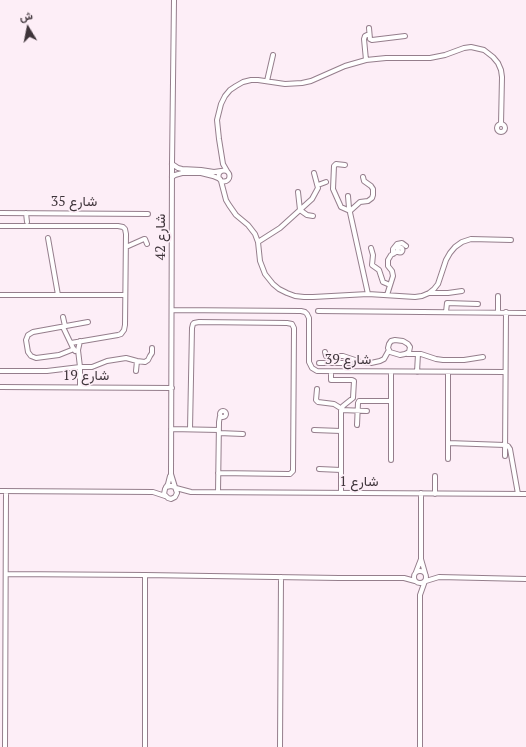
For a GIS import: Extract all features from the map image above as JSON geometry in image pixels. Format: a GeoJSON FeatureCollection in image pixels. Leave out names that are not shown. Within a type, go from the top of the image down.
{"type":"FeatureCollection","features":[{"type":"Feature","properties":{"kind":"street","name":"شارع 42"},"geometry":{"type":"LineString","coordinates":[[174,0],[171,474],[175,488]]}},
{"type":"Feature","properties":{"kind":"street"},"geometry":{"type":"LineString","coordinates":[[369,28],[370,39],[372,40],[405,36]]}},
{"type":"Feature","properties":{"kind":"street"},"geometry":{"type":"LineString","coordinates":[[366,60],[364,39],[365,36],[369,34]]}},
{"type":"Feature","properties":{"kind":"street"},"geometry":{"type":"LineString","coordinates":[[501,124],[501,70],[493,57],[484,50],[471,47],[430,58],[386,58],[366,60],[345,66],[302,83],[285,84],[258,80],[243,82],[230,90],[225,96],[218,112],[217,124],[223,164],[223,171],[219,174],[222,180],[226,200],[236,215],[252,229],[255,234],[258,242],[260,261],[265,274],[279,289],[295,296],[304,297],[368,294],[415,297],[422,296],[429,293],[438,284],[446,260],[455,247],[462,242],[471,239],[511,240]]}},
{"type":"Feature","properties":{"kind":"street"},"geometry":{"type":"LineString","coordinates":[[268,81],[273,55]]}},
{"type":"Feature","properties":{"kind":"street"},"geometry":{"type":"LineString","coordinates":[[172,164],[182,169],[223,171],[230,175],[229,179],[222,180],[201,173],[182,173],[175,175],[172,178]]}},
{"type":"Feature","properties":{"kind":"street"},"geometry":{"type":"LineString","coordinates":[[345,164],[335,165],[333,190],[340,206],[350,211]]}},
{"type":"Feature","properties":{"kind":"street"},"geometry":{"type":"LineString","coordinates":[[258,242],[280,228],[312,198],[318,189],[314,174]]}},
{"type":"Feature","properties":{"kind":"street"},"geometry":{"type":"LineString","coordinates":[[350,211],[360,202],[371,200],[373,195],[373,189],[364,181],[363,177]]}},
{"type":"Feature","properties":{"kind":"street"},"geometry":{"type":"LineString","coordinates":[[318,185],[326,182]]}},
{"type":"Feature","properties":{"kind":"street"},"geometry":{"type":"LineString","coordinates":[[298,192],[300,210]]}},
{"type":"Feature","properties":{"kind":"street"},"geometry":{"type":"LineString","coordinates":[[348,196],[368,294]]}},
{"type":"Feature","properties":{"kind":"street"},"geometry":{"type":"LineString","coordinates":[[300,210],[313,216]]}},
{"type":"Feature","properties":{"kind":"street","name":"شارع 35"},"geometry":{"type":"LineString","coordinates":[[0,213],[148,214]]}},
{"type":"Feature","properties":{"kind":"street"},"geometry":{"type":"LineString","coordinates":[[26,213],[27,224]]}},
{"type":"Feature","properties":{"kind":"street"},"geometry":{"type":"LineString","coordinates":[[0,226],[27,224],[123,227],[126,232],[125,328],[123,332],[118,335],[71,343]]}},
{"type":"Feature","properties":{"kind":"street"},"geometry":{"type":"LineString","coordinates":[[48,238],[58,295]]}},
{"type":"Feature","properties":{"kind":"street"},"geometry":{"type":"LineString","coordinates":[[126,246],[144,239],[146,240],[147,244]]}},
{"type":"Feature","properties":{"kind":"street"},"geometry":{"type":"LineString","coordinates":[[387,295],[393,276],[392,271],[388,266],[388,260],[393,254],[403,248],[402,243],[397,244],[393,249],[393,254]]}},
{"type":"Feature","properties":{"kind":"street"},"geometry":{"type":"LineString","coordinates":[[371,248],[373,254],[372,265],[380,272],[382,282],[390,285]]}},
{"type":"Feature","properties":{"kind":"street"},"geometry":{"type":"LineString","coordinates":[[429,293],[448,293],[462,290]]}},
{"type":"Feature","properties":{"kind":"street"},"geometry":{"type":"LineString","coordinates":[[446,312],[448,293]]}},
{"type":"Feature","properties":{"kind":"street"},"geometry":{"type":"LineString","coordinates":[[0,295],[125,295]]}},
{"type":"Feature","properties":{"kind":"street"},"geometry":{"type":"LineString","coordinates":[[498,296],[498,312]]}},
{"type":"Feature","properties":{"kind":"street"},"geometry":{"type":"LineString","coordinates":[[448,303],[478,304]]}},
{"type":"Feature","properties":{"kind":"street","name":"شارع 39"},"geometry":{"type":"LineString","coordinates":[[172,310],[305,312],[309,318],[309,362],[312,368],[317,371],[506,372]]}},
{"type":"Feature","properties":{"kind":"street"},"geometry":{"type":"LineString","coordinates":[[318,311],[526,312]]}},
{"type":"Feature","properties":{"kind":"street"},"geometry":{"type":"LineString","coordinates":[[505,456],[506,312]]}},
{"type":"Feature","properties":{"kind":"street"},"geometry":{"type":"LineString","coordinates":[[63,317],[64,326],[71,343],[74,349],[78,352]]}},
{"type":"Feature","properties":{"kind":"street"},"geometry":{"type":"LineString","coordinates":[[74,349],[64,354],[39,358],[31,356],[28,352],[26,340],[30,333],[88,322]]}},
{"type":"Feature","properties":{"kind":"street"},"geometry":{"type":"LineString","coordinates":[[190,429],[193,324],[199,322],[292,324],[294,328],[293,471],[290,474],[218,473]]}},
{"type":"Feature","properties":{"kind":"street"},"geometry":{"type":"LineString","coordinates":[[341,493],[341,410],[343,406],[353,398],[354,381],[331,380],[326,354],[343,356],[366,363],[376,363],[384,358],[389,350],[389,344],[391,341],[395,340],[403,341],[418,354]]}},
{"type":"Feature","properties":{"kind":"street"},"geometry":{"type":"LineString","coordinates":[[80,342],[78,352],[80,387]]}},
{"type":"Feature","properties":{"kind":"street"},"geometry":{"type":"LineString","coordinates":[[407,354],[410,351],[409,345]]}},
{"type":"Feature","properties":{"kind":"street"},"geometry":{"type":"LineString","coordinates":[[0,371],[47,371],[80,366],[92,367],[107,361],[126,358],[145,362],[152,353],[152,348]]}},
{"type":"Feature","properties":{"kind":"street"},"geometry":{"type":"LineString","coordinates":[[389,350],[392,353],[425,355],[439,360],[464,360],[483,357]]}},
{"type":"Feature","properties":{"kind":"street"},"geometry":{"type":"LineString","coordinates":[[417,372],[418,354]]}},
{"type":"Feature","properties":{"kind":"street"},"geometry":{"type":"LineString","coordinates":[[136,371],[137,361]]}},
{"type":"Feature","properties":{"kind":"street"},"geometry":{"type":"LineString","coordinates":[[320,363],[350,363]]}},
{"type":"Feature","properties":{"kind":"street"},"geometry":{"type":"LineString","coordinates":[[391,372],[391,460]]}},
{"type":"Feature","properties":{"kind":"street"},"geometry":{"type":"LineString","coordinates":[[448,372],[448,459]]}},
{"type":"Feature","properties":{"kind":"street","name":"شارع 19"},"geometry":{"type":"LineString","coordinates":[[0,387],[172,388]]}},
{"type":"Feature","properties":{"kind":"street"},"geometry":{"type":"LineString","coordinates":[[317,389],[316,400],[318,402],[334,404],[341,410],[368,411]]}},
{"type":"Feature","properties":{"kind":"street"},"geometry":{"type":"LineString","coordinates":[[357,425],[358,402],[391,401]]}},
{"type":"Feature","properties":{"kind":"street"},"geometry":{"type":"LineString","coordinates":[[218,492],[220,416]]}},
{"type":"Feature","properties":{"kind":"street"},"geometry":{"type":"LineString","coordinates":[[171,429],[190,429],[243,434]]}},
{"type":"Feature","properties":{"kind":"street"},"geometry":{"type":"LineString","coordinates":[[314,430],[341,431]]}},
{"type":"Feature","properties":{"kind":"street"},"geometry":{"type":"LineString","coordinates":[[448,443],[508,446],[510,449],[518,494]]}},
{"type":"Feature","properties":{"kind":"street"},"geometry":{"type":"LineString","coordinates":[[319,469],[341,470]]}},
{"type":"Feature","properties":{"kind":"street","name":"شارع 42"},"geometry":{"type":"LineString","coordinates":[[166,488],[171,474]]}},
{"type":"Feature","properties":{"kind":"street"},"geometry":{"type":"LineString","coordinates":[[435,476],[435,494]]}},
{"type":"Feature","properties":{"kind":"street"},"geometry":{"type":"LineString","coordinates":[[0,491],[152,492],[171,486],[175,488],[177,493],[176,496],[170,499],[152,492]]}},
{"type":"Feature","properties":{"kind":"street"},"geometry":{"type":"LineString","coordinates":[[165,496],[164,491],[166,488]]}},
{"type":"Feature","properties":{"kind":"street","name":"شارع 1"},"geometry":{"type":"LineString","coordinates":[[175,488],[192,492],[526,494]]}},
{"type":"Feature","properties":{"kind":"street"},"geometry":{"type":"LineString","coordinates":[[5,747],[6,491]]}},
{"type":"Feature","properties":{"kind":"street","name":"شارع 1"},"geometry":{"type":"LineString","coordinates":[[176,496],[192,492]]}},
{"type":"Feature","properties":{"kind":"street"},"geometry":{"type":"LineString","coordinates":[[420,595],[427,578],[421,559],[421,494]]}},
{"type":"Feature","properties":{"kind":"street"},"geometry":{"type":"LineString","coordinates":[[420,747],[420,595],[419,588],[414,577],[421,559]]}},
{"type":"Feature","properties":{"kind":"street"},"geometry":{"type":"LineString","coordinates":[[404,578],[420,571],[439,578]]}},
{"type":"Feature","properties":{"kind":"street"},"geometry":{"type":"LineString","coordinates":[[6,574],[145,574],[404,578],[421,584],[426,581],[439,578],[526,579]]}},
{"type":"Feature","properties":{"kind":"street"},"geometry":{"type":"LineString","coordinates":[[145,574],[145,747]]}},
{"type":"Feature","properties":{"kind":"street"},"geometry":{"type":"LineString","coordinates":[[280,747],[281,577]]}},
{"type":"Feature","properties":{"kind":"street"},"geometry":{"type":"LineString","coordinates":[[0,638],[6,638]]}}]}
